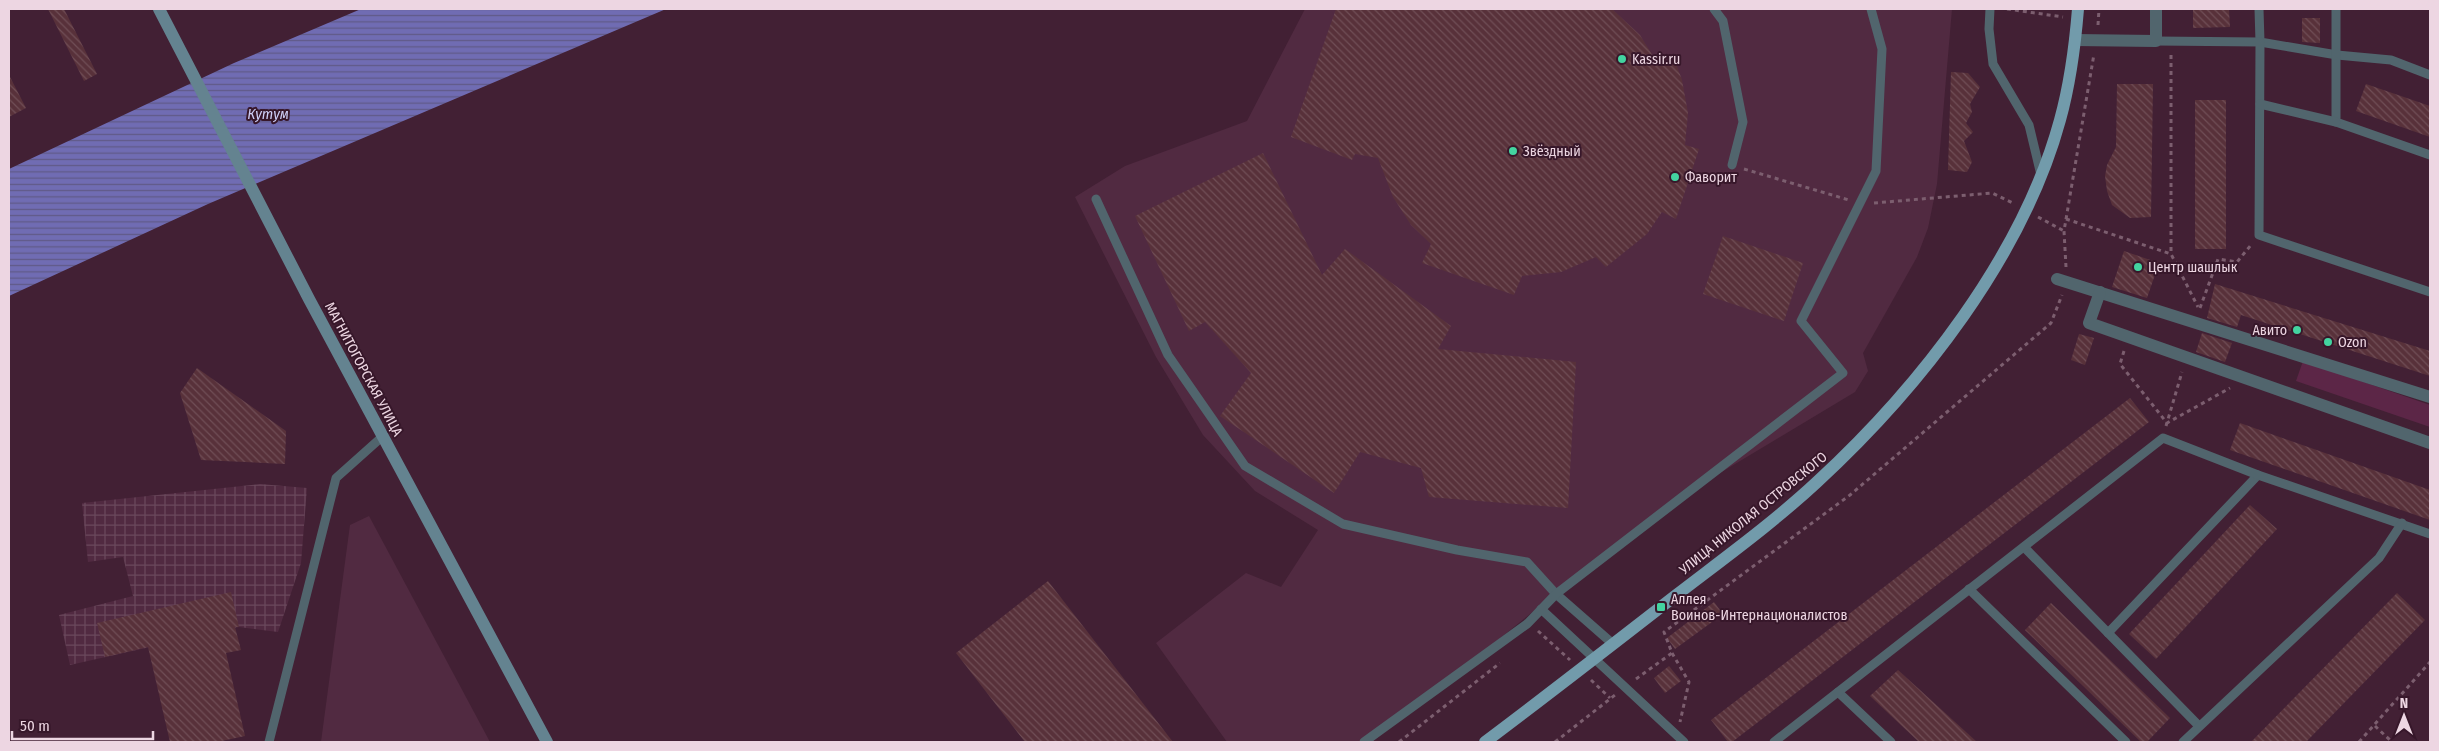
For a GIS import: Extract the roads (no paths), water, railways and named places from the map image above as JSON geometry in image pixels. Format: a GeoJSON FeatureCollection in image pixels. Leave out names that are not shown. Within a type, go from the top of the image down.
{"type":"FeatureCollection","features":[{"type":"Feature","properties":{"kind":"main road","name":"МАГНИТОГОРСКАЯ УЛИЦА"},"geometry":{"type":"LineString","coordinates":[[159,9],[309,299],[547,742]]}},
{"type":"Feature","properties":{"kind":"main road","name":"УЛИЦА НИКОЛАЯ ОСТРОВСКОГО"},"geometry":{"type":"LineString","coordinates":[[1485,742],[1613,644],[1815,484],[1861,440],[1894,403],[1975,300],[2002,257],[2026,209],[2041,175],[2060,122],[2075,40],[2077,14]]}},
{"type":"Feature","properties":{"kind":"street"},"geometry":{"type":"LineString","coordinates":[[2075,40],[2156,41],[2156,9]]}},
{"type":"Feature","properties":{"kind":"street"},"geometry":{"type":"LineString","coordinates":[[2062,281],[2430,397]]}},
{"type":"Feature","properties":{"kind":"street"},"geometry":{"type":"LineString","coordinates":[[2100,292],[2089,323],[2430,443]]}},
{"type":"Feature","properties":{"kind":"lane"},"geometry":{"type":"LineString","coordinates":[[1714,9],[1723,21],[1743,122],[1732,165]]}},
{"type":"Feature","properties":{"kind":"lane"},"geometry":{"type":"LineString","coordinates":[[1364,742],[1527,624],[1556,594],[1843,373],[1801,321],[1876,171],[1882,49],[1871,9]]}},
{"type":"Feature","properties":{"kind":"lane"},"geometry":{"type":"LineString","coordinates":[[1990,9],[1989,29],[1993,64],[2028,125],[2041,175]]}},
{"type":"Feature","properties":{"kind":"lane"},"geometry":{"type":"LineString","coordinates":[[2259,9],[2259,235],[2430,292]]}},
{"type":"Feature","properties":{"kind":"lane"},"geometry":{"type":"LineString","coordinates":[[2336,9],[2336,122]]}},
{"type":"Feature","properties":{"kind":"lane"},"geometry":{"type":"LineString","coordinates":[[2156,41],[2260,42],[2337,55],[2390,60],[2430,74]]}},
{"type":"Feature","properties":{"kind":"lane"},"geometry":{"type":"LineString","coordinates":[[2260,104],[2336,122],[2430,155]]}},
{"type":"Feature","properties":{"kind":"lane"},"geometry":{"type":"LineString","coordinates":[[1096,199],[1168,355],[1245,466],[1343,524],[1457,550],[1527,562],[1556,594],[1613,644]]}},
{"type":"Feature","properties":{"kind":"lane"},"geometry":{"type":"LineString","coordinates":[[269,742],[336,478],[383,436]]}},
{"type":"Feature","properties":{"kind":"lane"},"geometry":{"type":"LineString","coordinates":[[1774,742],[2163,438],[2258,475],[2430,534]]}},
{"type":"Feature","properties":{"kind":"lane"},"geometry":{"type":"LineString","coordinates":[[2108,634],[2258,475]]}},
{"type":"Feature","properties":{"kind":"lane"},"geometry":{"type":"LineString","coordinates":[[2183,742],[2379,558],[2402,523]]}},
{"type":"Feature","properties":{"kind":"lane"},"geometry":{"type":"LineString","coordinates":[[2024,547],[2200,726]]}},
{"type":"Feature","properties":{"kind":"lane"},"geometry":{"type":"LineString","coordinates":[[1969,589],[2126,742]]}},
{"type":"Feature","properties":{"kind":"lane"},"geometry":{"type":"LineString","coordinates":[[1541,609],[1680,739]]}},
{"type":"Feature","properties":{"kind":"lane"},"geometry":{"type":"LineString","coordinates":[[1838,692],[1891,742]]}},
{"type":"Feature","properties":{"kind":"water","name":"Кутум"},"geometry":{"type":"Polygon","coordinates":[[[361,9],[666,9],[208,204],[9,296],[9,169],[234,63],[361,9]]]}},
{"type":"Feature","properties":{"kind":"place","name":"Kassir.ru"},"geometry":{"type":"Point","coordinates":[1622,59]}},
{"type":"Feature","properties":{"kind":"place","name":"Звёздный"},"geometry":{"type":"Point","coordinates":[1513,151]}},
{"type":"Feature","properties":{"kind":"place","name":"Фаворит"},"geometry":{"type":"Point","coordinates":[1675,177]}},
{"type":"Feature","properties":{"kind":"place","name":"Центр шашлык"},"geometry":{"type":"Point","coordinates":[2138,267]}},
{"type":"Feature","properties":{"kind":"place","name":"Авито"},"geometry":{"type":"Point","coordinates":[2297,330]}},
{"type":"Feature","properties":{"kind":"place","name":"Ozon"},"geometry":{"type":"Point","coordinates":[2328,342]}},
{"type":"Feature","properties":{"kind":"place","name":"Аллея Воинов-Интернационалистов"},"geometry":{"type":"Point","coordinates":[1661,607]}}]}
